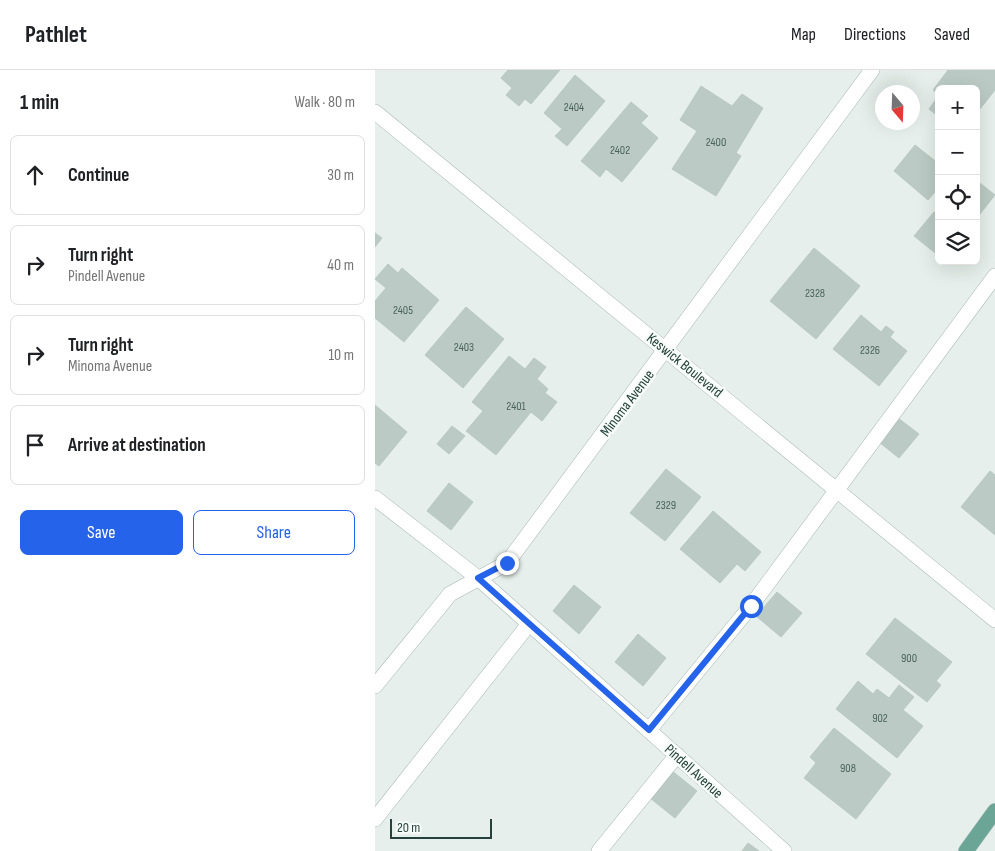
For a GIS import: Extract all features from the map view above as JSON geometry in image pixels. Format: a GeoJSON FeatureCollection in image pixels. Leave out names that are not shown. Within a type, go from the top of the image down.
{"type":"FeatureCollection","features":[{"type":"Feature","properties":{"kind":"main road"},"geometry":{"type":"LineString","coordinates":[[966,851],[995,812]]}},
{"type":"Feature","properties":{"kind":"street","name":"Minoma Avenue"},"geometry":{"type":"LineString","coordinates":[[375,686],[450,594],[507,563],[873,70]]}},
{"type":"Feature","properties":{"kind":"street","name":"Keswick Boulevard"},"geometry":{"type":"LineString","coordinates":[[375,112],[995,620]]}},
{"type":"Feature","properties":{"kind":"street"},"geometry":{"type":"LineString","coordinates":[[649,730],[751,606],[814,521],[835,489],[995,276]]}},
{"type":"Feature","properties":{"kind":"street","name":"Pindell Avenue"},"geometry":{"type":"LineString","coordinates":[[375,498],[478,578],[784,851]]}},
{"type":"Feature","properties":{"kind":"street"},"geometry":{"type":"LineString","coordinates":[[375,819],[529,624]]}},
{"type":"Feature","properties":{"kind":"street"},"geometry":{"type":"LineString","coordinates":[[599,851],[677,755]]}},
{"type":"Feature","properties":{"kind":"building"},"geometry":{"type":"Polygon","coordinates":[[[508,70],[560,70],[531,104],[525,99],[519,106],[506,95],[512,88],[501,78],[508,70]]]}},
{"type":"Feature","properties":{"kind":"building"},"geometry":{"type":"Polygon","coordinates":[[[948,70],[995,70],[995,90],[980,109],[980,85],[937,85],[948,70]]]}},
{"type":"Feature","properties":{"kind":"building"},"geometry":{"type":"Polygon","coordinates":[[[575,75],[605,101],[567,146],[555,136],[562,129],[544,113],[575,75]]]}},
{"type":"Feature","properties":{"kind":"building"},"geometry":{"type":"Polygon","coordinates":[[[701,86],[732,106],[742,94],[763,108],[736,153],[741,156],[716,196],[672,169],[697,131],[680,120],[701,86]]]}},
{"type":"Feature","properties":{"kind":"building"},"geometry":{"type":"Polygon","coordinates":[[[935,101],[935,114],[929,109],[935,101]]]}},
{"type":"Feature","properties":{"kind":"building"},"geometry":{"type":"Polygon","coordinates":[[[631,102],[648,116],[641,123],[658,138],[622,182],[606,169],[600,177],[581,161],[631,102]]]}},
{"type":"Feature","properties":{"kind":"building"},"geometry":{"type":"Polygon","coordinates":[[[915,145],[935,161],[935,192],[928,200],[894,171],[915,145]]]}},
{"type":"Feature","properties":{"kind":"building"},"geometry":{"type":"Polygon","coordinates":[[[980,183],[995,195],[980,214],[980,183]]]}},
{"type":"Feature","properties":{"kind":"building"},"geometry":{"type":"Polygon","coordinates":[[[934,212],[935,213],[935,253],[914,236],[934,212]]]}},
{"type":"Feature","properties":{"kind":"building"},"geometry":{"type":"Polygon","coordinates":[[[375,233],[382,238],[375,247],[375,233]]]}},
{"type":"Feature","properties":{"kind":"building"},"geometry":{"type":"Polygon","coordinates":[[[814,248],[860,286],[816,339],[770,301],[814,248]]]}},
{"type":"Feature","properties":{"kind":"building"},"geometry":{"type":"Polygon","coordinates":[[[388,264],[398,273],[402,268],[439,300],[404,342],[375,318],[375,301],[386,288],[375,279],[388,264]]]}},
{"type":"Feature","properties":{"kind":"building"},"geometry":{"type":"Polygon","coordinates":[[[466,307],[504,339],[463,388],[425,355],[466,307]]]}},
{"type":"Feature","properties":{"kind":"building"},"geometry":{"type":"Polygon","coordinates":[[[861,315],[881,332],[886,326],[894,332],[890,337],[907,351],[879,386],[833,349],[861,315]]]}},
{"type":"Feature","properties":{"kind":"building"},"geometry":{"type":"Polygon","coordinates":[[[509,356],[525,369],[534,358],[546,367],[537,379],[548,389],[545,393],[557,402],[542,421],[531,412],[496,455],[466,431],[483,411],[472,402],[509,356]]]}},
{"type":"Feature","properties":{"kind":"building"},"geometry":{"type":"Polygon","coordinates":[[[375,405],[407,432],[379,466],[375,463],[375,405]]]}},
{"type":"Feature","properties":{"kind":"building"},"geometry":{"type":"Polygon","coordinates":[[[898,418],[919,434],[899,458],[879,442],[898,418]]]}},
{"type":"Feature","properties":{"kind":"building"},"geometry":{"type":"Polygon","coordinates":[[[452,426],[465,436],[449,454],[437,444],[452,426]]]}},
{"type":"Feature","properties":{"kind":"building"},"geometry":{"type":"Polygon","coordinates":[[[666,469],[701,497],[665,541],[630,513],[666,469]]]}},
{"type":"Feature","properties":{"kind":"building"},"geometry":{"type":"Polygon","coordinates":[[[990,471],[995,475],[995,535],[961,507],[990,471]]]}},
{"type":"Feature","properties":{"kind":"building"},"geometry":{"type":"Polygon","coordinates":[[[449,483],[473,502],[451,530],[427,511],[449,483]]]}},
{"type":"Feature","properties":{"kind":"building"},"geometry":{"type":"Polygon","coordinates":[[[713,511],[761,552],[745,571],[737,564],[720,583],[680,549],[713,511]]]}},
{"type":"Feature","properties":{"kind":"building"},"geometry":{"type":"Polygon","coordinates":[[[574,585],[601,607],[579,634],[553,611],[574,585]]]}},
{"type":"Feature","properties":{"kind":"building"},"geometry":{"type":"Polygon","coordinates":[[[777,592],[802,613],[781,637],[756,616],[777,592]]]}},
{"type":"Feature","properties":{"kind":"building"},"geometry":{"type":"Polygon","coordinates":[[[895,618],[952,662],[936,681],[941,685],[927,702],[866,654],[895,618]]]}},
{"type":"Feature","properties":{"kind":"building"},"geometry":{"type":"Polygon","coordinates":[[[638,634],[666,658],[643,686],[615,662],[638,634]]]}},
{"type":"Feature","properties":{"kind":"building"},"geometry":{"type":"Polygon","coordinates":[[[858,681],[873,694],[877,689],[889,698],[899,685],[914,697],[903,710],[923,726],[897,758],[836,709],[858,681]]]}},
{"type":"Feature","properties":{"kind":"building"},"geometry":{"type":"Polygon","coordinates":[[[834,728],[891,774],[856,819],[804,778],[816,763],[810,757],[834,728]]]}},
{"type":"Feature","properties":{"kind":"building"},"geometry":{"type":"Polygon","coordinates":[[[672,771],[697,791],[675,818],[650,798],[672,771]]]}},
{"type":"Feature","properties":{"kind":"building"},"geometry":{"type":"Polygon","coordinates":[[[748,843],[759,851],[742,851],[748,843]]]}},
{"type":"Feature","properties":{"kind":"route"},"geometry":{"type":"LineString","coordinates":[[507,563],[478,578],[649,730],[751,606]]}}]}
